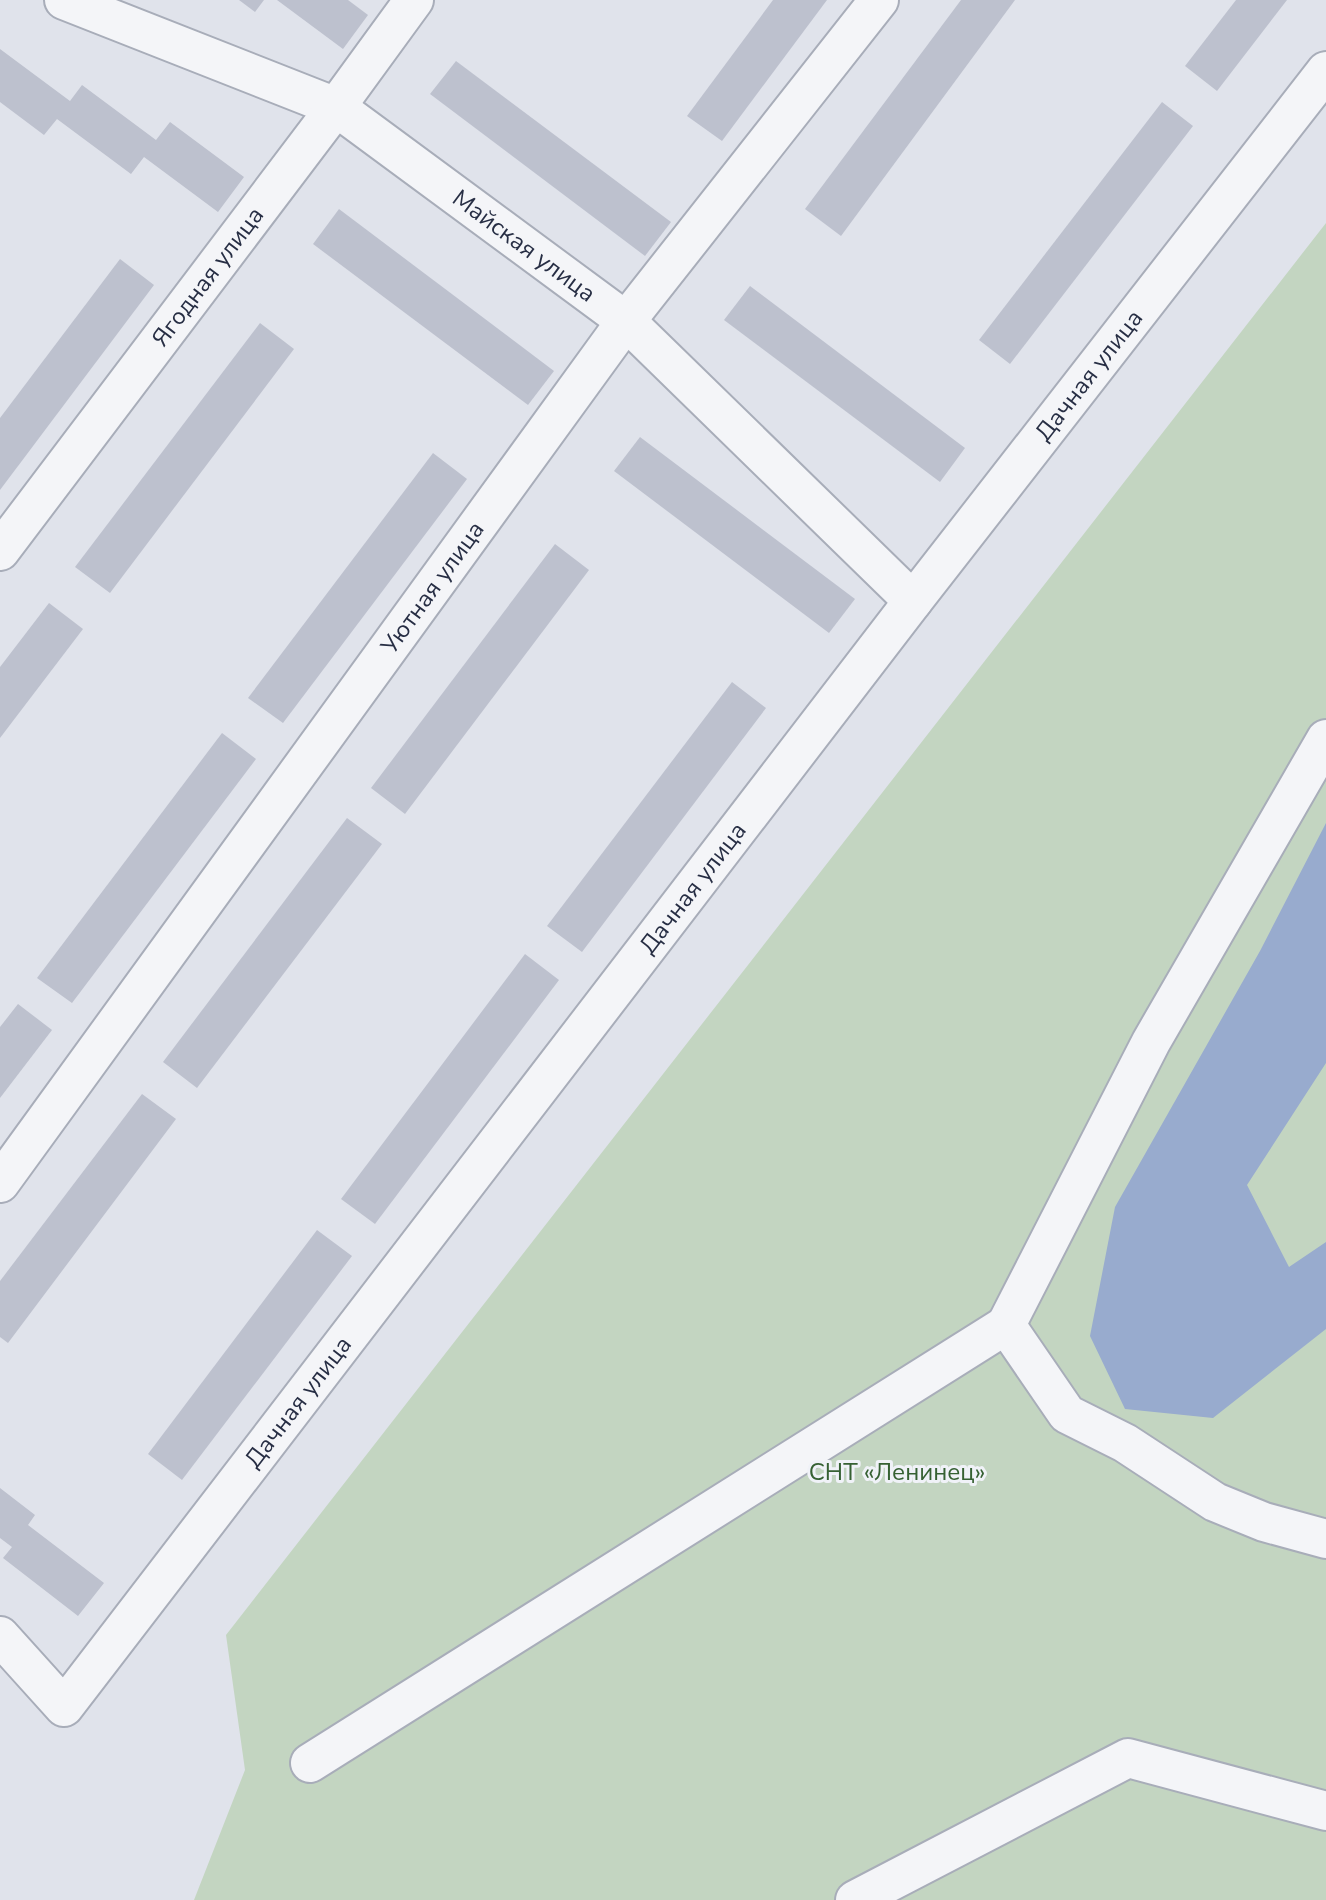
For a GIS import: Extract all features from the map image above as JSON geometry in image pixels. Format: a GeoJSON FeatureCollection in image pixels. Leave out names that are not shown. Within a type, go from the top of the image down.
{"type":"FeatureCollection","features":[{"type":"Feature","properties":{"kind":"street","name":"Майская улица"},"geometry":{"type":"LineString","coordinates":[[64,0],[336,107],[626,321],[913,601]]}},
{"type":"Feature","properties":{"kind":"street","name":"Ягодная улица"},"geometry":{"type":"LineString","coordinates":[[0,551],[414,0]]}},
{"type":"Feature","properties":{"kind":"street","name":"Уютная улица"},"geometry":{"type":"LineString","coordinates":[[0,1183],[626,321],[879,0]]}},
{"type":"Feature","properties":{"kind":"street","name":"Дачная улица"},"geometry":{"type":"LineString","coordinates":[[0,1636],[64,1707],[913,601],[1326,71]]}},
{"type":"Feature","properties":{"kind":"street"},"geometry":{"type":"LineString","coordinates":[[310,1763],[1006,1325],[1151,1042],[1326,739]]}},
{"type":"Feature","properties":{"kind":"street"},"geometry":{"type":"LineString","coordinates":[[1006,1325],[1067,1414],[1125,1443],[1215,1502],[1264,1522],[1326,1539]]}},
{"type":"Feature","properties":{"kind":"street"},"geometry":{"type":"LineString","coordinates":[[855,1900],[1128,1758],[1326,1811]]}},
{"type":"Feature","properties":{"kind":"green space","name":"СНТ «Ленинец»"},"geometry":{"type":"Polygon","coordinates":[[[1326,223],[1326,1900],[194,1900],[245,1770],[226,1635],[1326,223]]]}},
{"type":"Feature","properties":{"kind":"water"},"geometry":{"type":"Polygon","coordinates":[[[1326,823],[1326,1063],[1247,1185],[1289,1267],[1326,1242],[1326,1329],[1213,1418],[1125,1409],[1090,1336],[1115,1207],[1260,951],[1326,823]]]}},
{"type":"Feature","properties":{"kind":"building"},"geometry":{"type":"Polygon","coordinates":[[[239,0],[264,0],[255,12],[239,0]]]}},
{"type":"Feature","properties":{"kind":"building"},"geometry":{"type":"Polygon","coordinates":[[[277,0],[348,0],[368,15],[343,49],[277,0]]]}},
{"type":"Feature","properties":{"kind":"building"},"geometry":{"type":"Polygon","coordinates":[[[773,0],[827,0],[722,141],[687,116],[773,0]]]}},
{"type":"Feature","properties":{"kind":"building"},"geometry":{"type":"Polygon","coordinates":[[[961,0],[1015,0],[841,236],[805,209],[961,0]]]}},
{"type":"Feature","properties":{"kind":"building"},"geometry":{"type":"Polygon","coordinates":[[[1236,0],[1287,0],[1217,91],[1185,66],[1236,0]]]}},
{"type":"Feature","properties":{"kind":"building"},"geometry":{"type":"Polygon","coordinates":[[[0,49],[70,101],[82,85],[156,140],[170,122],[244,177],[218,212],[144,157],[131,174],[57,119],[44,135],[0,102],[0,49]]]}},
{"type":"Feature","properties":{"kind":"building"},"geometry":{"type":"Polygon","coordinates":[[[456,61],[671,222],[645,256],[430,94],[456,61]]]}},
{"type":"Feature","properties":{"kind":"building"},"geometry":{"type":"Polygon","coordinates":[[[1162,102],[1193,126],[1010,364],[979,340],[1162,102]]]}},
{"type":"Feature","properties":{"kind":"building"},"geometry":{"type":"Polygon","coordinates":[[[339,209],[554,371],[528,405],[313,244],[339,209]]]}},
{"type":"Feature","properties":{"kind":"building"},"geometry":{"type":"Polygon","coordinates":[[[120,259],[154,285],[0,490],[0,418],[120,259]]]}},
{"type":"Feature","properties":{"kind":"building"},"geometry":{"type":"Polygon","coordinates":[[[750,286],[965,448],[940,482],[724,320],[750,286]]]}},
{"type":"Feature","properties":{"kind":"building"},"geometry":{"type":"Polygon","coordinates":[[[260,323],[294,349],[110,593],[75,567],[260,323]]]}},
{"type":"Feature","properties":{"kind":"building"},"geometry":{"type":"Polygon","coordinates":[[[640,437],[855,599],[829,633],[614,471],[640,437]]]}},
{"type":"Feature","properties":{"kind":"building"},"geometry":{"type":"Polygon","coordinates":[[[433,453],[467,479],[283,723],[248,698],[433,453]]]}},
{"type":"Feature","properties":{"kind":"building"},"geometry":{"type":"Polygon","coordinates":[[[555,544],[589,570],[405,814],[371,788],[555,544]]]}},
{"type":"Feature","properties":{"kind":"building"},"geometry":{"type":"Polygon","coordinates":[[[49,603],[83,629],[0,738],[0,667],[49,603]]]}},
{"type":"Feature","properties":{"kind":"building"},"geometry":{"type":"Polygon","coordinates":[[[732,682],[766,708],[582,952],[547,926],[732,682]]]}},
{"type":"Feature","properties":{"kind":"building"},"geometry":{"type":"Polygon","coordinates":[[[222,733],[256,759],[72,1003],[37,978],[222,733]]]}},
{"type":"Feature","properties":{"kind":"building"},"geometry":{"type":"Polygon","coordinates":[[[347,818],[382,844],[197,1088],[163,1062],[347,818]]]}},
{"type":"Feature","properties":{"kind":"building"},"geometry":{"type":"Polygon","coordinates":[[[525,954],[559,980],[375,1224],[341,1199],[525,954]]]}},
{"type":"Feature","properties":{"kind":"building"},"geometry":{"type":"Polygon","coordinates":[[[18,1004],[52,1030],[0,1098],[0,1027],[18,1004]]]}},
{"type":"Feature","properties":{"kind":"building"},"geometry":{"type":"Polygon","coordinates":[[[142,1094],[176,1119],[8,1343],[0,1337],[0,1281],[142,1094]]]}},
{"type":"Feature","properties":{"kind":"building"},"geometry":{"type":"Polygon","coordinates":[[[317,1230],[352,1256],[182,1480],[148,1454],[317,1230]]]}},
{"type":"Feature","properties":{"kind":"building"},"geometry":{"type":"Polygon","coordinates":[[[0,1488],[35,1515],[28,1525],[104,1583],[78,1616],[3,1558],[12,1547],[0,1538],[0,1488]]]}}]}
